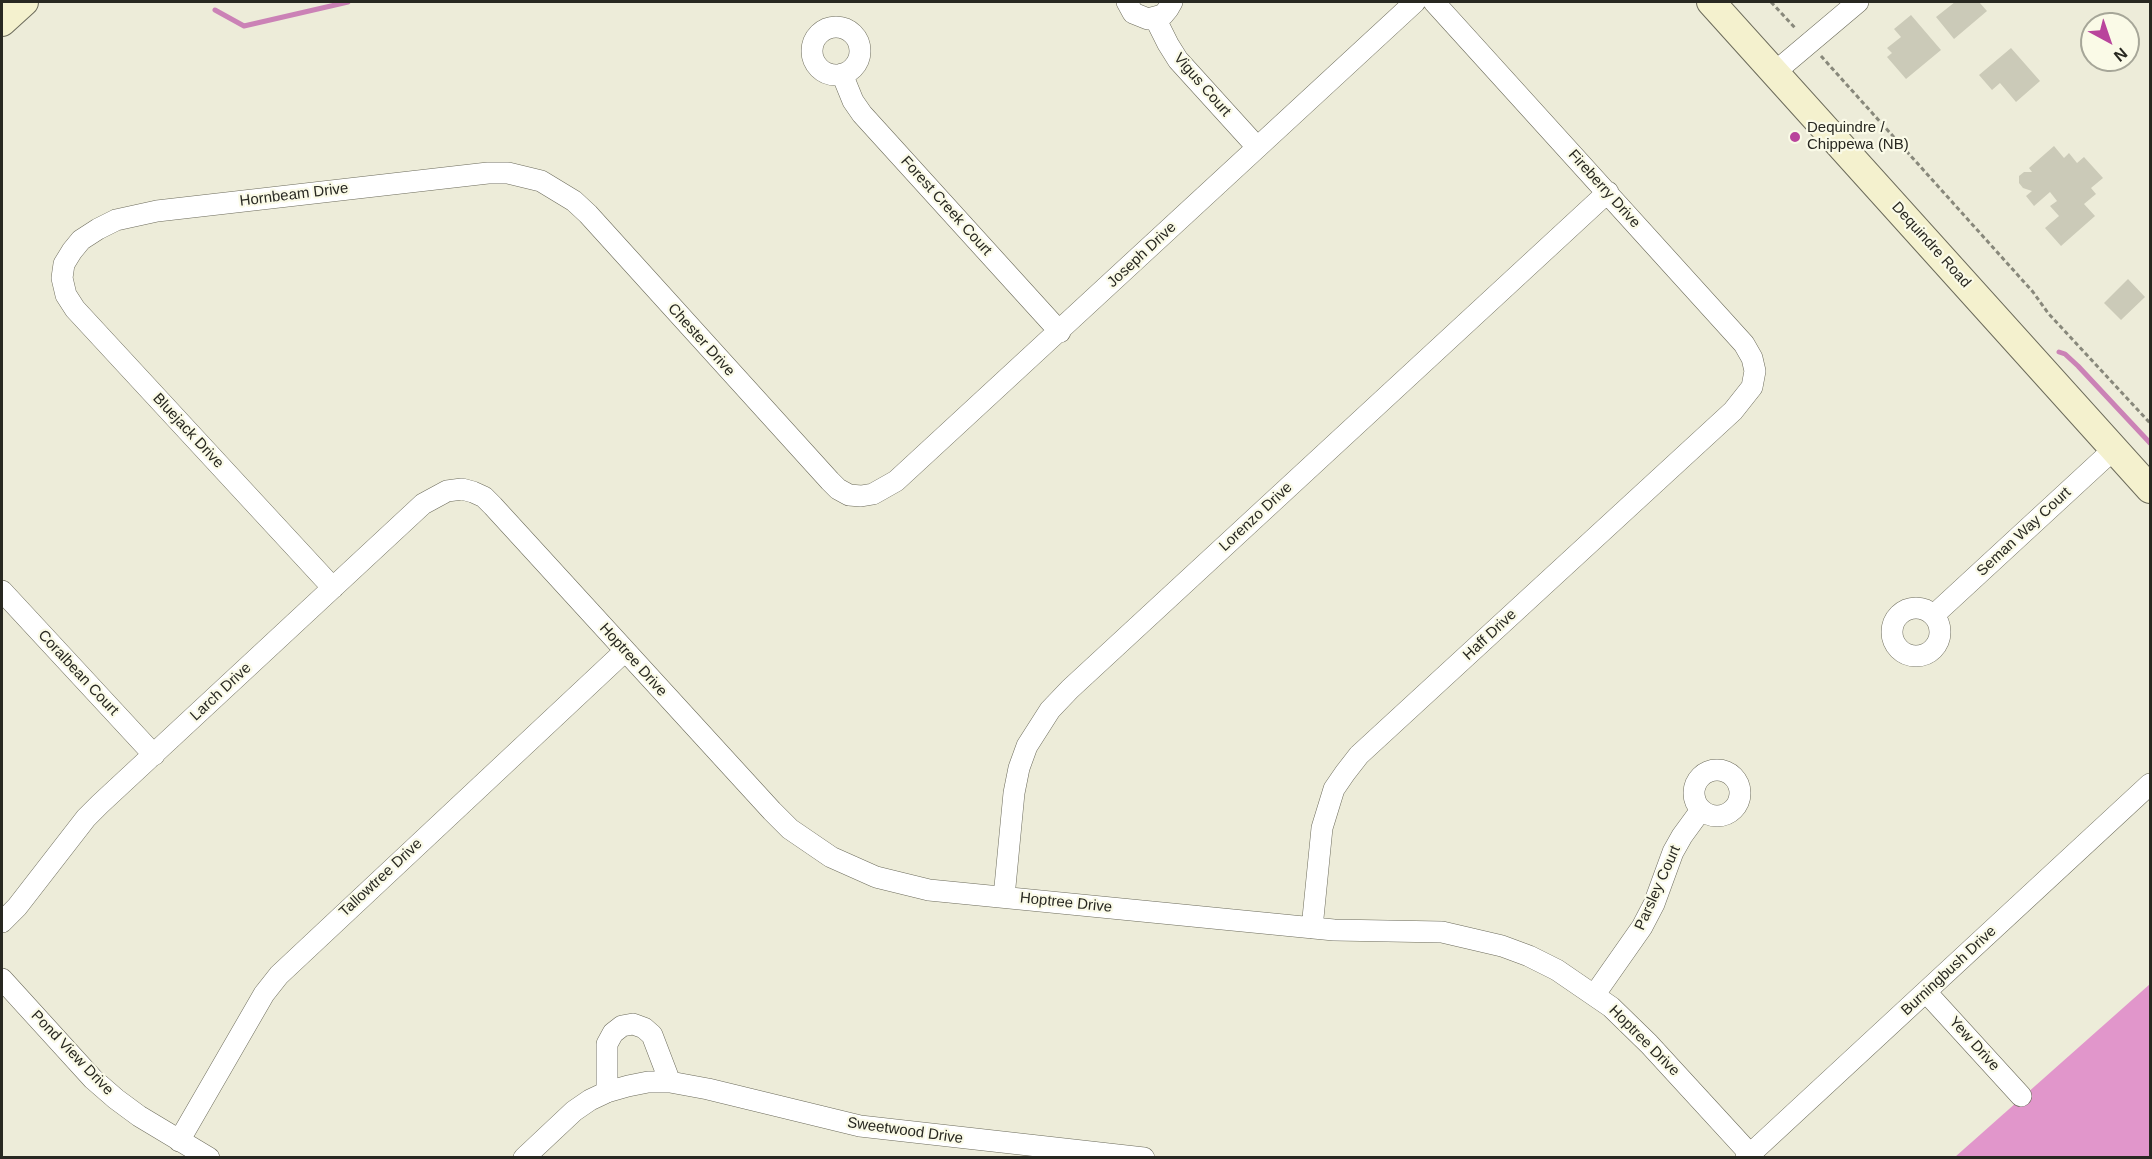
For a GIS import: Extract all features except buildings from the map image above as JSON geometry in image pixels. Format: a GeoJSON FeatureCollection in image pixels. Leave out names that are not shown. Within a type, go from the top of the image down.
{"type":"FeatureCollection","features":[{"type":"Feature","properties":{"kind":"main road"},"geometry":{"type":"LineString","coordinates":[[2,22],[24,2]]}},
{"type":"Feature","properties":{"kind":"main road","name":"Dequindre Road"},"geometry":{"type":"LineString","coordinates":[[1711,2],[2151,489]]}},
{"type":"Feature","properties":{"kind":"street"},"geometry":{"type":"LineString","coordinates":[[1126,2],[1133,13],[1140,17],[1155,18],[1168,9],[1172,2]]}},
{"type":"Feature","properties":{"kind":"street","name":"Joseph Drive"},"geometry":{"type":"LineString","coordinates":[[861,496],[879,491],[896,481],[1415,2]]}},
{"type":"Feature","properties":{"kind":"street","name":"Fireberry Drive"},"geometry":{"type":"LineString","coordinates":[[1434,2],[1744,344],[1752,358],[1755,371],[1752,387]]}},
{"type":"Feature","properties":{"kind":"street"},"geometry":{"type":"LineString","coordinates":[[1775,72],[1858,2]]}},
{"type":"Feature","properties":{"kind":"street","name":"Vigus Court"},"geometry":{"type":"LineString","coordinates":[[1155,18],[1178,60],[1257,147]]}},
{"type":"Feature","properties":{"kind":"street","name":"Forest Creek Court"},"geometry":{"type":"LineString","coordinates":[[842,74],[861,114],[1060,332]]}},
{"type":"Feature","properties":{"kind":"street","name":"Hornbeam Drive"},"geometry":{"type":"LineString","coordinates":[[64,264],[81,240],[116,220],[133,215],[488,173],[525,176],[541,181]]}},
{"type":"Feature","properties":{"kind":"street","name":"Chester Drive"},"geometry":{"type":"LineString","coordinates":[[541,181],[574,201],[588,214],[830,482],[849,495],[861,496]]}},
{"type":"Feature","properties":{"kind":"street","name":"Lorenzo Drive"},"geometry":{"type":"LineString","coordinates":[[1004,897],[1014,793],[1019,768],[1027,746],[1050,710],[1608,192]]}},
{"type":"Feature","properties":{"kind":"street","name":"Bluejack Drive"},"geometry":{"type":"LineString","coordinates":[[64,264],[62,278],[66,295],[75,309],[333,588]]}},
{"type":"Feature","properties":{"kind":"street","name":"Haff Drive"},"geometry":{"type":"LineString","coordinates":[[1312,928],[1322,828],[1334,789],[1359,755],[1733,411],[1752,387]]}},
{"type":"Feature","properties":{"kind":"street","name":"Seman Way Court"},"geometry":{"type":"LineString","coordinates":[[1934,615],[2114,449]]}},
{"type":"Feature","properties":{"kind":"street","name":"Hoptree Drive"},"geometry":{"type":"LineString","coordinates":[[462,489],[484,497],[494,506],[790,829],[809,843],[851,866],[876,877],[929,890],[1312,928],[1442,932],[1502,946],[1557,970],[1594,994],[1628,1022],[1748,1156]]}},
{"type":"Feature","properties":{"kind":"street","name":"Larch Drive"},"geometry":{"type":"LineString","coordinates":[[2,922],[17,907],[86,818],[423,504],[447,491],[462,489]]}},
{"type":"Feature","properties":{"kind":"street","name":"Coralbean Court"},"geometry":{"type":"LineString","coordinates":[[2,591],[154,755]]}},
{"type":"Feature","properties":{"kind":"street","name":"Tallowtree Drive"},"geometry":{"type":"LineString","coordinates":[[180,1141],[264,994],[279,975],[625,651]]}},
{"type":"Feature","properties":{"kind":"street","name":"Burningbush Drive"},"geometry":{"type":"LineString","coordinates":[[1748,1156],[2151,784]]}},
{"type":"Feature","properties":{"kind":"street","name":"Parsley Court"},"geometry":{"type":"LineString","coordinates":[[1594,994],[1642,927],[1654,904],[1673,852],[1701,810]]}},
{"type":"Feature","properties":{"kind":"street","name":"Pond View Drive"},"geometry":{"type":"LineString","coordinates":[[2,979],[93,1078],[139,1116],[209,1158]]}},
{"type":"Feature","properties":{"kind":"street","name":"Yew Drive"},"geometry":{"type":"LineString","coordinates":[[1926,992],[2021,1096]]}},
{"type":"Feature","properties":{"kind":"street"},"geometry":{"type":"LineString","coordinates":[[607,1092],[608,1044],[613,1033],[622,1026],[633,1024],[644,1028],[652,1035],[670,1082]]}},
{"type":"Feature","properties":{"kind":"street","name":"Sweetwood Drive"},"geometry":{"type":"LineString","coordinates":[[524,1158],[574,1111],[607,1092],[648,1082],[670,1082],[699,1087],[860,1126],[1144,1158]]}},
{"type":"Feature","properties":{"kind":"path"},"geometry":{"type":"LineString","coordinates":[[1771,2],[1799,32]]}},
{"type":"Feature","properties":{"kind":"path"},"geometry":{"type":"LineString","coordinates":[[1818,52],[2033,292],[2048,313],[2151,423]]}},
{"type":"Feature","properties":{"kind":"shaded area"},"geometry":{"type":"Polygon","coordinates":[[[2150,984],[2150,1157],[1955,1157],[2150,984]]]}},
{"type":"Feature","properties":{"kind":"waterway"},"geometry":{"type":"LineString","coordinates":[[215,10],[244,26],[348,2]]}},
{"type":"Feature","properties":{"kind":"waterway"},"geometry":{"type":"LineString","coordinates":[[2059,352],[2065,354],[2078,366],[2150,443]]}},
{"type":"Feature","properties":{"kind":"place","name":"Dequindre / Chippewa (NB)"},"geometry":{"type":"Point","coordinates":[1795,137]}}]}
